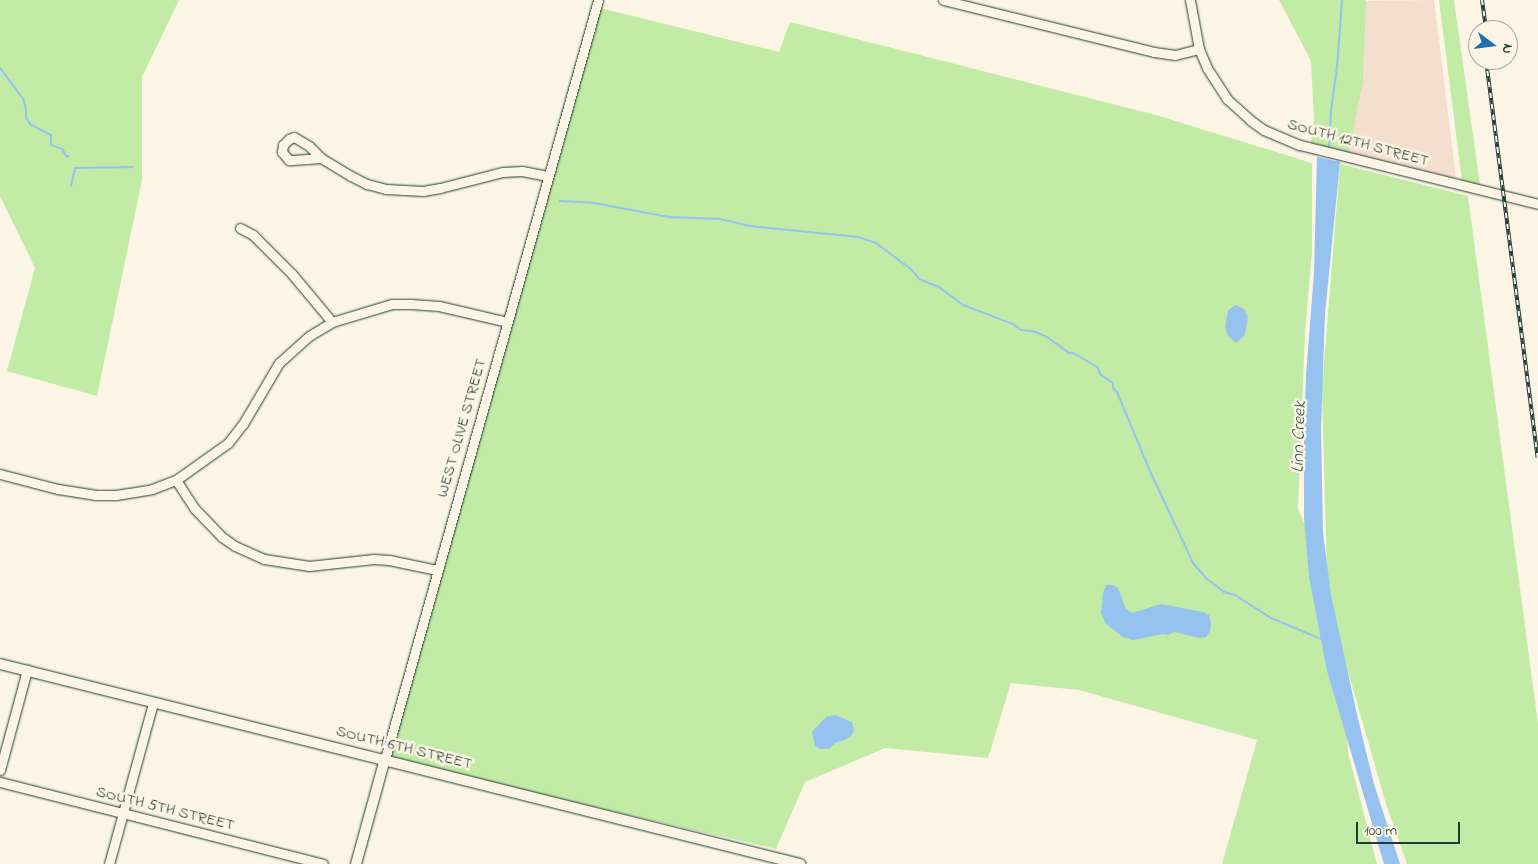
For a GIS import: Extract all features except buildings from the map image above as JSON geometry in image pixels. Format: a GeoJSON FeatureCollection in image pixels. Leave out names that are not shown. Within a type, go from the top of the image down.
{"type":"FeatureCollection","features":[{"type":"Feature","properties":{"kind":"main road","name":"SOUTH 6TH STREET"},"geometry":{"type":"LineString","coordinates":[[0,664],[800,864]]}},
{"type":"Feature","properties":{"kind":"main road","name":"WEST OLIVE STREET"},"geometry":{"type":"LineString","coordinates":[[356,864],[385,759]]}},
{"type":"Feature","properties":{"kind":"street","name":"WEST OLIVE STREET"},"geometry":{"type":"LineString","coordinates":[[385,759],[598,0]]}},
{"type":"Feature","properties":{"kind":"street"},"geometry":{"type":"LineString","coordinates":[[942,0],[1154,52],[1175,54],[1199,49]]}},
{"type":"Feature","properties":{"kind":"street","name":"SOUTH 12TH STREET"},"geometry":{"type":"LineString","coordinates":[[1190,0],[1199,49],[1218,85],[1238,110],[1264,130],[1282,139],[1308,147],[1538,204]]}},
{"type":"Feature","properties":{"kind":"street"},"geometry":{"type":"LineString","coordinates":[[321,158],[367,184],[386,189],[423,191],[503,172],[522,171],[548,176]]}},
{"type":"Feature","properties":{"kind":"street"},"geometry":{"type":"LineString","coordinates":[[240,228],[253,235],[292,274],[332,322]]}},
{"type":"Feature","properties":{"kind":"street"},"geometry":{"type":"LineString","coordinates":[[0,474],[58,489],[94,495],[134,493],[176,480],[228,443],[243,424],[279,363],[309,336],[332,322],[392,304],[411,304],[440,306],[507,322]]}},
{"type":"Feature","properties":{"kind":"street"},"geometry":{"type":"LineString","coordinates":[[176,480],[195,509],[222,537],[242,550],[264,559],[308,566],[374,559],[389,560],[437,570]]}},
{"type":"Feature","properties":{"kind":"street"},"geometry":{"type":"LineString","coordinates":[[0,770],[26,670]]}},
{"type":"Feature","properties":{"kind":"street"},"geometry":{"type":"LineString","coordinates":[[109,864],[153,702]]}},
{"type":"Feature","properties":{"kind":"street","name":"SOUTH 5TH STREET"},"geometry":{"type":"LineString","coordinates":[[0,782],[323,864]]}},
{"type":"Feature","properties":{"kind":"shaded area"},"geometry":{"type":"Polygon","coordinates":[[[1434,0],[1455,181],[1349,153],[1363,82],[1365,1],[1434,0]]]}},
{"type":"Feature","properties":{"kind":"green space"},"geometry":{"type":"Polygon","coordinates":[[[0,0],[179,0],[142,77],[142,180],[97,396],[7,371],[35,268],[0,196],[0,0]]]}},
{"type":"Feature","properties":{"kind":"green space"},"geometry":{"type":"Polygon","coordinates":[[[1279,0],[1366,0],[1363,82],[1349,153],[1311,143],[1314,121],[1311,61],[1279,0]]]}},
{"type":"Feature","properties":{"kind":"green space"},"geometry":{"type":"Polygon","coordinates":[[[1439,0],[1454,0],[1480,185],[1462,181],[1439,0]]]}},
{"type":"Feature","properties":{"kind":"green space"},"geometry":{"type":"Polygon","coordinates":[[[596,7],[779,52],[790,22],[1156,115],[1312,163],[1312,252],[1305,332],[1298,509],[1327,577],[1322,389],[1340,164],[1468,196],[1538,724],[1538,864],[1407,864],[1386,804],[1343,654],[1348,753],[1377,864],[1222,864],[1257,740],[1079,690],[1011,683],[988,758],[885,748],[805,782],[776,849],[385,759],[596,7]]]}},
{"type":"Feature","properties":{"kind":"water"},"geometry":{"type":"Polygon","coordinates":[[[1317,157],[1340,162],[1325,314],[1321,429],[1323,533],[1331,595],[1358,719],[1374,784],[1400,864],[1384,864],[1327,671],[1309,577],[1304,518],[1304,435],[1306,375],[1314,273],[1317,157]]]}},
{"type":"Feature","properties":{"kind":"water"},"geometry":{"type":"Polygon","coordinates":[[[1236,305],[1244,309],[1248,317],[1245,335],[1236,343],[1228,336],[1225,327],[1228,310],[1236,305]]]}},
{"type":"Feature","properties":{"kind":"water"},"geometry":{"type":"Polygon","coordinates":[[[1106,585],[1113,585],[1118,588],[1126,609],[1132,613],[1161,604],[1203,612],[1209,615],[1210,631],[1206,637],[1199,638],[1174,632],[1168,635],[1163,634],[1133,640],[1123,637],[1106,624],[1101,613],[1103,593],[1106,585]]]}},
{"type":"Feature","properties":{"kind":"water"},"geometry":{"type":"Polygon","coordinates":[[[835,715],[852,722],[854,730],[851,736],[835,743],[829,749],[821,749],[815,746],[812,732],[826,717],[835,715]]]}},
{"type":"Feature","properties":{"kind":"waterway","name":"Linn Creek"},"geometry":{"type":"LineString","coordinates":[[1329,149],[1342,0]]}},
{"type":"Feature","properties":{"kind":"waterway"},"geometry":{"type":"LineString","coordinates":[[0,68],[23,99],[26,118],[30,124],[51,135],[51,145],[62,149],[67,157],[69,156]]}},
{"type":"Feature","properties":{"kind":"waterway"},"geometry":{"type":"LineString","coordinates":[[71,186],[75,168],[133,167]]}},
{"type":"Feature","properties":{"kind":"waterway"},"geometry":{"type":"LineString","coordinates":[[560,201],[594,203],[669,217],[720,219],[750,226],[858,237],[876,243],[912,270],[919,279],[939,287],[963,305],[1013,324],[1021,330],[1033,331],[1047,337],[1069,353],[1073,353],[1097,367],[1101,375],[1113,383],[1113,388],[1117,392],[1149,469],[1193,563],[1207,579],[1224,592],[1235,595],[1271,618],[1321,639]]}},
{"type":"Feature","properties":{"kind":"railway"},"geometry":{"type":"LineString","coordinates":[[1482,0],[1485,20]]}},
{"type":"Feature","properties":{"kind":"railway"},"geometry":{"type":"LineString","coordinates":[[1487,70],[1538,458]]}}]}
